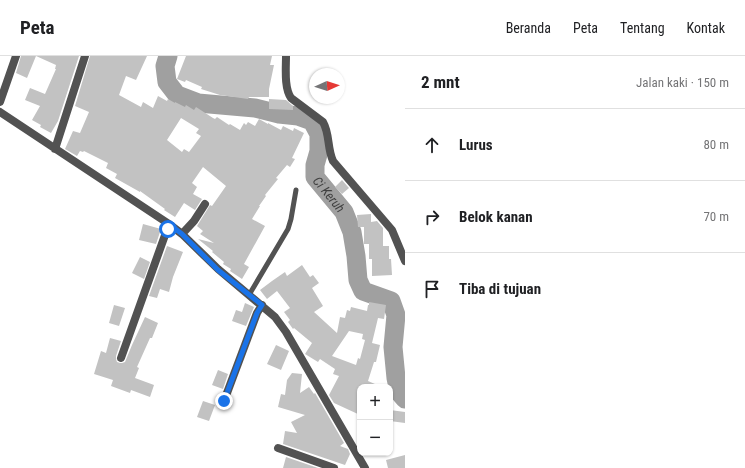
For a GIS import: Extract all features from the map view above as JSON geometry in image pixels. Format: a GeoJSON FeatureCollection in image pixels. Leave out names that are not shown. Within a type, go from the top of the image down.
{"type":"FeatureCollection","features":[{"type":"Feature","properties":{"kind":"street"},"geometry":{"type":"LineString","coordinates":[[0,102],[16,56]]}},
{"type":"Feature","properties":{"kind":"street"},"geometry":{"type":"LineString","coordinates":[[55,149],[85,56]]}},
{"type":"Feature","properties":{"kind":"street"},"geometry":{"type":"LineString","coordinates":[[286,56],[286,85],[288,94],[291,98],[323,122],[328,132],[330,154],[333,161],[392,230],[405,261]]}},
{"type":"Feature","properties":{"kind":"street"},"geometry":{"type":"LineString","coordinates":[[0,112],[168,228],[182,234],[218,270],[249,295],[259,309],[276,317],[365,468]]}},
{"type":"Feature","properties":{"kind":"street"},"geometry":{"type":"LineString","coordinates":[[182,234],[194,221],[205,204]]}},
{"type":"Feature","properties":{"kind":"street"},"geometry":{"type":"LineString","coordinates":[[121,358],[168,228]]}},
{"type":"Feature","properties":{"kind":"street"},"geometry":{"type":"LineString","coordinates":[[224,401],[259,309]]}},
{"type":"Feature","properties":{"kind":"street"},"geometry":{"type":"LineString","coordinates":[[278,448],[334,468]]}},
{"type":"Feature","properties":{"kind":"lane"},"geometry":{"type":"LineString","coordinates":[[249,295],[288,229],[296,190]]}},
{"type":"Feature","properties":{"kind":"building"},"geometry":{"type":"Polygon","coordinates":[[[21,56],[36,56],[27,78],[16,73],[21,56]]]}},
{"type":"Feature","properties":{"kind":"building"},"geometry":{"type":"Polygon","coordinates":[[[36,56],[79,56],[58,121],[51,133],[40,127],[41,125],[32,120],[40,106],[25,100],[30,88],[45,94],[56,69],[56,65],[36,56]]]}},
{"type":"Feature","properties":{"kind":"building"},"geometry":{"type":"Polygon","coordinates":[[[90,56],[147,56],[136,80],[126,76],[119,95],[141,107],[143,102],[153,108],[158,96],[167,101],[168,99],[185,107],[186,105],[194,110],[196,107],[213,118],[215,119],[217,117],[240,130],[244,123],[246,125],[248,122],[255,126],[259,119],[281,130],[283,126],[293,131],[294,128],[304,133],[292,158],[295,159],[290,167],[287,165],[276,178],[278,179],[265,195],[266,196],[252,219],[265,226],[244,264],[249,267],[242,279],[230,271],[231,269],[223,264],[224,262],[212,252],[213,251],[198,239],[214,243],[200,234],[203,231],[197,226],[210,205],[212,206],[226,186],[203,167],[192,183],[197,187],[193,194],[202,199],[195,210],[184,203],[175,217],[140,191],[115,178],[117,174],[106,168],[108,163],[84,151],[80,151],[77,156],[65,149],[73,131],[80,133],[89,112],[75,106],[90,56]],[[181,118],[167,140],[182,152],[184,149],[189,152],[201,136],[196,133],[199,129],[181,118]]]}},
{"type":"Feature","properties":{"kind":"building"},"geometry":{"type":"Polygon","coordinates":[[[186,56],[272,56],[270,65],[274,65],[269,89],[269,97],[249,97],[248,99],[220,95],[201,89],[202,87],[186,80],[185,82],[177,79],[186,56]]]}},
{"type":"Feature","properties":{"kind":"building"},"geometry":{"type":"Polygon","coordinates":[[[269,99],[286,100],[293,106],[293,110],[269,109],[269,99]]]}},
{"type":"Feature","properties":{"kind":"building"},"geometry":{"type":"Polygon","coordinates":[[[342,180],[349,188],[342,194],[335,187],[342,180]]]}},
{"type":"Feature","properties":{"kind":"building"},"geometry":{"type":"Polygon","coordinates":[[[371,214],[371,222],[377,221],[383,228],[383,246],[389,246],[389,259],[391,259],[392,275],[372,276],[372,259],[369,259],[369,244],[364,244],[364,227],[358,227],[357,215],[371,214]]]}},
{"type":"Feature","properties":{"kind":"building"},"geometry":{"type":"Polygon","coordinates":[[[143,224],[161,229],[156,244],[139,240],[143,224]]]}},
{"type":"Feature","properties":{"kind":"building"},"geometry":{"type":"Polygon","coordinates":[[[167,246],[183,252],[169,292],[160,289],[157,298],[149,296],[167,246]]]}},
{"type":"Feature","properties":{"kind":"building"},"geometry":{"type":"Polygon","coordinates":[[[140,257],[150,262],[144,279],[132,273],[140,257]]]}},
{"type":"Feature","properties":{"kind":"building"},"geometry":{"type":"Polygon","coordinates":[[[302,265],[310,277],[313,275],[319,283],[312,288],[323,306],[314,312],[337,333],[340,317],[345,318],[347,310],[350,311],[351,307],[367,311],[369,302],[386,305],[384,319],[378,318],[372,343],[380,345],[376,362],[374,362],[368,381],[375,384],[357,384],[357,414],[334,403],[329,395],[339,376],[333,374],[335,369],[320,359],[318,362],[305,354],[312,343],[294,328],[293,329],[288,322],[290,320],[284,312],[290,308],[277,291],[267,299],[260,290],[285,272],[287,276],[302,265]],[[349,331],[332,356],[356,365],[358,358],[360,359],[365,340],[362,339],[363,334],[349,331]]]}},
{"type":"Feature","properties":{"kind":"building"},"geometry":{"type":"Polygon","coordinates":[[[245,303],[254,307],[246,326],[232,321],[236,310],[242,312],[245,303]]]}},
{"type":"Feature","properties":{"kind":"building"},"geometry":{"type":"Polygon","coordinates":[[[114,305],[125,308],[119,326],[109,323],[114,305]]]}},
{"type":"Feature","properties":{"kind":"building"},"geometry":{"type":"Polygon","coordinates":[[[145,317],[158,323],[137,367],[139,368],[135,378],[154,385],[150,397],[131,390],[130,393],[111,386],[113,380],[94,374],[101,351],[106,353],[110,338],[121,341],[116,359],[117,362],[120,363],[125,362],[145,317]]]}},
{"type":"Feature","properties":{"kind":"building"},"geometry":{"type":"Polygon","coordinates":[[[276,345],[289,351],[281,370],[267,364],[276,345]]]}},
{"type":"Feature","properties":{"kind":"building"},"geometry":{"type":"Polygon","coordinates":[[[218,370],[228,374],[223,389],[212,385],[218,370]]]}},
{"type":"Feature","properties":{"kind":"building"},"geometry":{"type":"Polygon","coordinates":[[[292,373],[302,374],[300,393],[309,387],[314,394],[315,393],[344,443],[340,446],[348,449],[350,454],[345,465],[283,444],[285,431],[297,433],[291,422],[305,415],[278,407],[281,394],[285,395],[287,380],[292,373]]]}},
{"type":"Feature","properties":{"kind":"building"},"geometry":{"type":"Polygon","coordinates":[[[203,401],[215,405],[209,421],[197,417],[203,401]]]}},
{"type":"Feature","properties":{"kind":"building"},"geometry":{"type":"Polygon","coordinates":[[[393,410],[405,412],[405,423],[393,421],[393,410]]]}},
{"type":"Feature","properties":{"kind":"building"},"geometry":{"type":"Polygon","coordinates":[[[405,455],[405,468],[388,468],[386,460],[405,455]]]}},
{"type":"Feature","properties":{"kind":"building"},"geometry":{"type":"Polygon","coordinates":[[[286,457],[318,468],[283,468],[286,457]]]}},
{"type":"Feature","properties":{"kind":"waterway","name":"Ci Keruh"},"geometry":{"type":"LineString","coordinates":[[168,56],[165,66],[167,82],[177,95],[198,103],[255,108],[279,114],[298,116],[312,121],[319,134],[319,151],[315,165],[315,177],[344,212],[352,232],[358,280],[363,291],[391,301],[396,315],[393,347],[396,378],[399,392],[405,399]]}},
{"type":"Feature","properties":{"kind":"route"},"geometry":{"type":"LineString","coordinates":[[168,229],[169,224],[182,234],[218,270],[262,305],[257,313],[224,401]]}}]}
